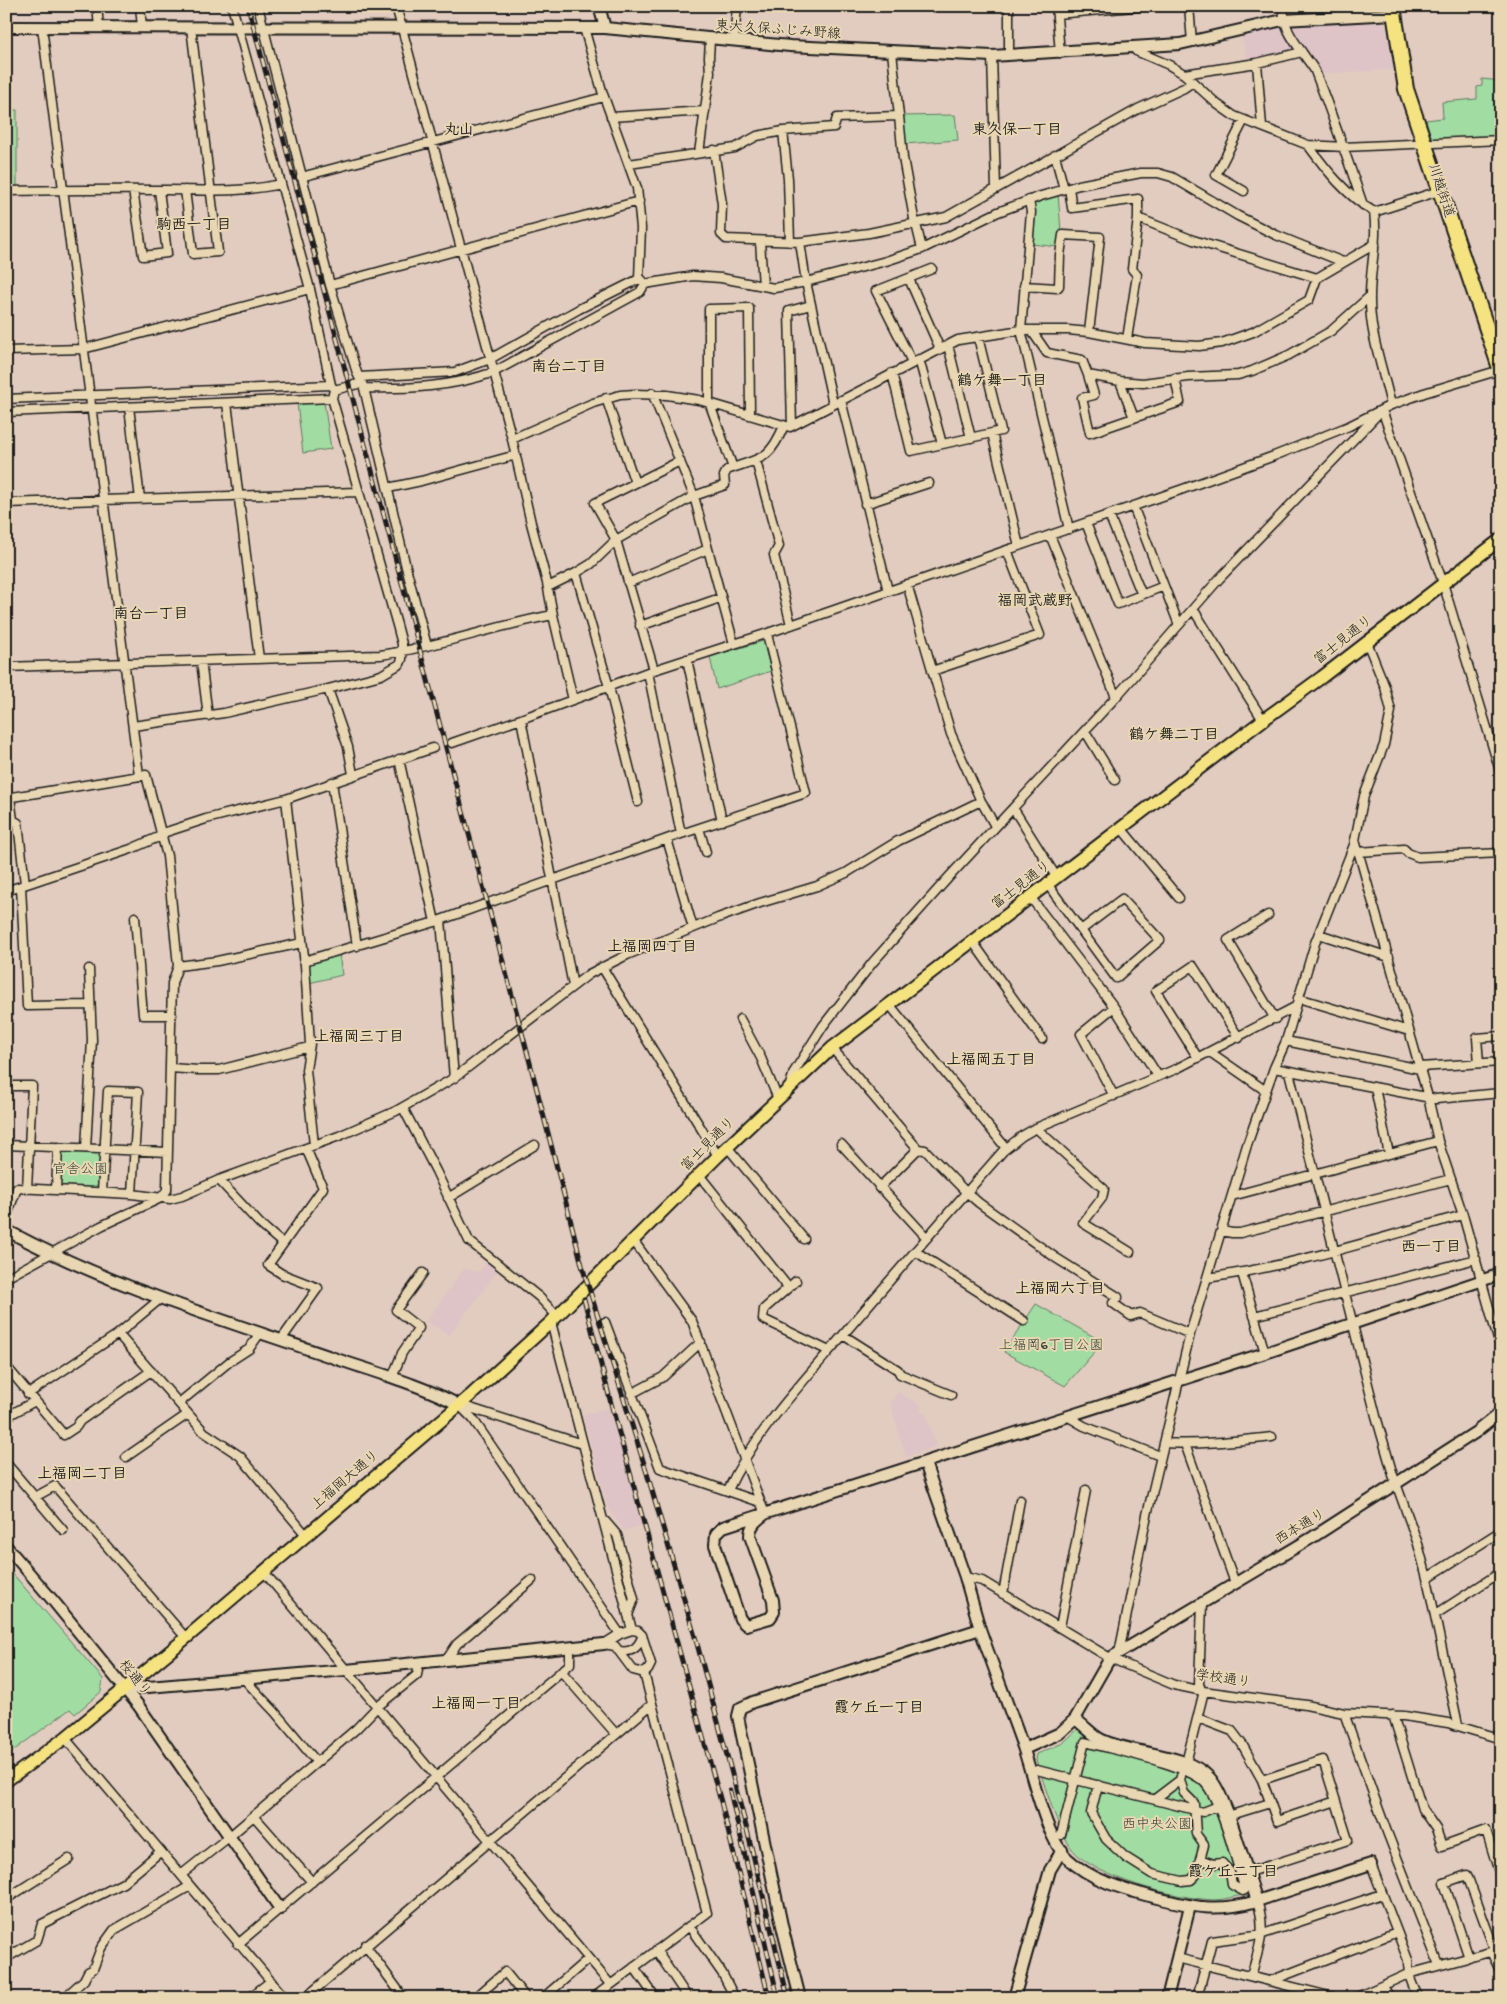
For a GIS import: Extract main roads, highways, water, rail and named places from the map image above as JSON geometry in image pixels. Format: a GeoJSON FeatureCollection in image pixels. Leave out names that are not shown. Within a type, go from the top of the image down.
{"type":"FeatureCollection","features":[{"type":"Feature","properties":{"kind":"highway","name":"川越街道"},"geometry":{"type":"LineString","coordinates":[[1394,10],[1406,89],[1439,191],[1500,364]]}},
{"type":"Feature","properties":{"kind":"main road","name":"富士見通り"},"geometry":{"type":"LineString","coordinates":[[585,1289],[718,1156],[832,1048],[974,942],[1501,539]]}},
{"type":"Feature","properties":{"kind":"main road","name":"上福岡大通り"},"geometry":{"type":"LineString","coordinates":[[6,1781],[66,1738],[264,1572],[459,1405],[585,1289]]}},
{"type":"Feature","properties":{"kind":"railway"},"geometry":{"type":"LineString","coordinates":[[248,6],[529,1059],[583,1269],[646,1470],[696,1640],[747,1830],[788,1998]]}},
{"type":"Feature","properties":{"kind":"railway"},"geometry":{"type":"LineString","coordinates":[[584,1299],[721,1802],[769,1998]]}},
{"type":"Feature","properties":{"kind":"railway"},"geometry":{"type":"LineString","coordinates":[[730,1791],[778,1998]]}},
{"type":"Feature","properties":{"kind":"district","name":"丸山"},"geometry":{"type":"Point","coordinates":[459,131]}},
{"type":"Feature","properties":{"kind":"district","name":"東久保一丁目"},"geometry":{"type":"Point","coordinates":[1017,131]}},
{"type":"Feature","properties":{"kind":"district","name":"駒西一丁目"},"geometry":{"type":"Point","coordinates":[194,226]}},
{"type":"Feature","properties":{"kind":"district","name":"南台二丁目"},"geometry":{"type":"Point","coordinates":[569,368]}},
{"type":"Feature","properties":{"kind":"district","name":"鶴ケ舞一丁目"},"geometry":{"type":"Point","coordinates":[1002,382]}},
{"type":"Feature","properties":{"kind":"district","name":"福岡武蔵野"},"geometry":{"type":"Point","coordinates":[1035,602]}},
{"type":"Feature","properties":{"kind":"district","name":"南台一丁目"},"geometry":{"type":"Point","coordinates":[151,615]}},
{"type":"Feature","properties":{"kind":"district","name":"鶴ケ舞二丁目"},"geometry":{"type":"Point","coordinates":[1174,736]}},
{"type":"Feature","properties":{"kind":"district","name":"上福岡四丁目"},"geometry":{"type":"Point","coordinates":[652,948]}},
{"type":"Feature","properties":{"kind":"district","name":"上福岡三丁目"},"geometry":{"type":"Point","coordinates":[359,1038]}},
{"type":"Feature","properties":{"kind":"district","name":"上福岡五丁目"},"geometry":{"type":"Point","coordinates":[991,1061]}},
{"type":"Feature","properties":{"kind":"district","name":"西一丁目"},"geometry":{"type":"Point","coordinates":[1431,1248]}},
{"type":"Feature","properties":{"kind":"district","name":"上福岡六丁目"},"geometry":{"type":"Point","coordinates":[1060,1290]}},
{"type":"Feature","properties":{"kind":"district","name":"上福岡二丁目"},"geometry":{"type":"Point","coordinates":[82,1475]}},
{"type":"Feature","properties":{"kind":"district","name":"上福岡一丁目"},"geometry":{"type":"Point","coordinates":[476,1705]}},
{"type":"Feature","properties":{"kind":"district","name":"霞ケ丘一丁目"},"geometry":{"type":"Point","coordinates":[879,1709]}},
{"type":"Feature","properties":{"kind":"district","name":"霞ケ丘二丁目"},"geometry":{"type":"Point","coordinates":[1233,1873]}},
{"type":"Feature","properties":{"kind":"park label","name":"官舎公園"},"geometry":{"type":"Point","coordinates":[80,1170]}},
{"type":"Feature","properties":{"kind":"park label","name":"上福岡6丁目公園"},"geometry":{"type":"Point","coordinates":[1051,1346]}},
{"type":"Feature","properties":{"kind":"park label","name":"西中央公園"},"geometry":{"type":"Point","coordinates":[1157,1825]}}]}
